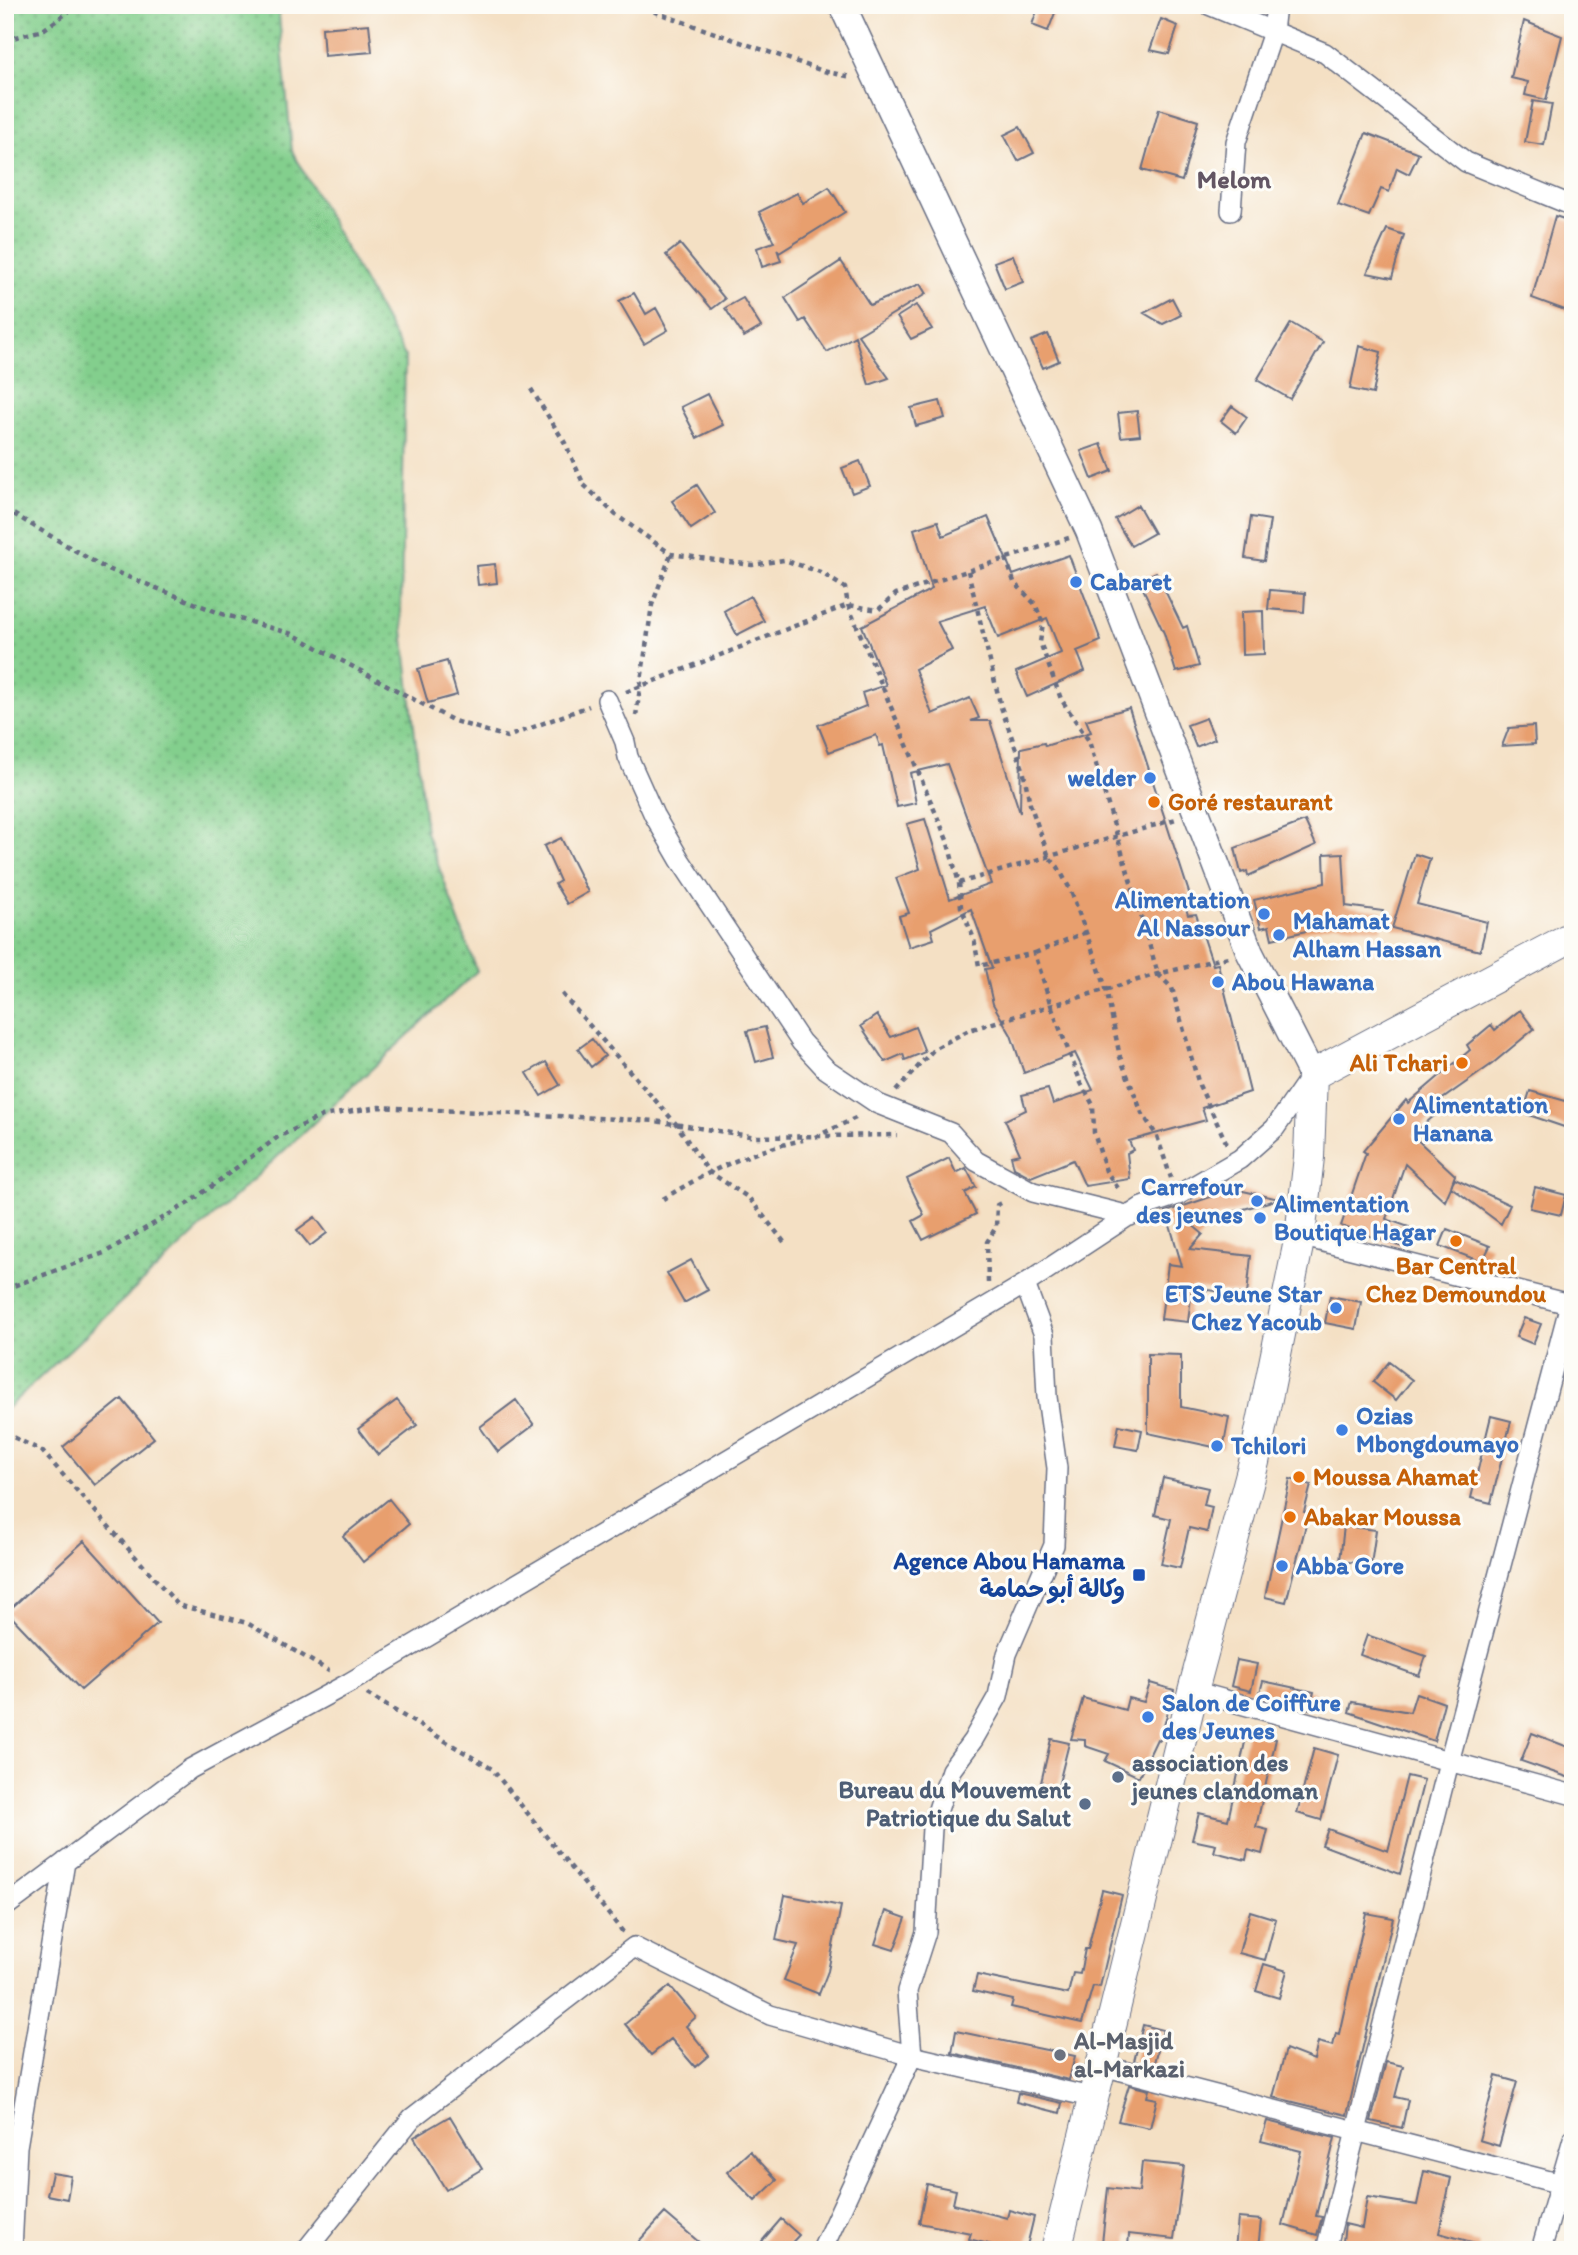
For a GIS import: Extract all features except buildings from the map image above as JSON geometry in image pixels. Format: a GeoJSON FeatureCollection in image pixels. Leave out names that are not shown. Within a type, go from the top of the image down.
{"type":"FeatureCollection","features":[{"type":"Feature","properties":{"kind":"main road"},"geometry":{"type":"LineString","coordinates":[[842,5],[1089,531],[1194,814],[1250,953],[1312,1075],[1309,1157],[1300,1236],[1254,1462],[1193,1691],[1056,2250]]}},
{"type":"Feature","properties":{"kind":"main road"},"geometry":{"type":"LineString","coordinates":[[1312,1075],[1573,936]]}},
{"type":"Feature","properties":{"kind":"street"},"geometry":{"type":"LineString","coordinates":[[1209,5],[1325,53],[1466,162],[1573,205]]}},
{"type":"Feature","properties":{"kind":"street"},"geometry":{"type":"LineString","coordinates":[[1231,211],[1236,142],[1273,32],[1276,5]]}},
{"type":"Feature","properties":{"kind":"street"},"geometry":{"type":"LineString","coordinates":[[607,700],[625,742],[628,757],[654,815],[680,860],[801,1042],[826,1069],[878,1104],[951,1132],[976,1161],[1033,1192],[1136,1212]]}},
{"type":"Feature","properties":{"kind":"street"},"geometry":{"type":"LineString","coordinates":[[5,1907],[190,1769],[349,1683],[1025,1284],[1136,1212],[1178,1195],[1240,1159],[1275,1128],[1312,1075]]}},
{"type":"Feature","properties":{"kind":"street"},"geometry":{"type":"LineString","coordinates":[[1300,1236],[1571,1304],[1449,1762],[1326,2250]]}},
{"type":"Feature","properties":{"kind":"street"},"geometry":{"type":"LineString","coordinates":[[822,2250],[912,2056],[907,1991],[926,1932],[932,1828],[951,1770],[973,1740],[998,1696],[1007,1654],[1054,1545],[1057,1468],[1047,1397],[1044,1335],[1025,1284]]}},
{"type":"Feature","properties":{"kind":"street"},"geometry":{"type":"LineString","coordinates":[[1193,1691],[1573,1795]]}},
{"type":"Feature","properties":{"kind":"street"},"geometry":{"type":"LineString","coordinates":[[12,2250],[17,2147],[65,1862]]}},
{"type":"Feature","properties":{"kind":"street"},"geometry":{"type":"LineString","coordinates":[[306,2250],[412,2118],[634,1947],[771,2015],[912,2056],[1095,2098]]}},
{"type":"Feature","properties":{"kind":"street"},"geometry":{"type":"LineString","coordinates":[[1103,2066],[1567,2185]]}},
{"type":"Feature","properties":{"kind":"street"},"geometry":{"type":"LineString","coordinates":[[1541,2250],[1567,2185],[1573,2138]]}},
{"type":"Feature","properties":{"kind":"path"},"geometry":{"type":"LineString","coordinates":[[5,40],[43,30],[78,5]]}},
{"type":"Feature","properties":{"kind":"path"},"geometry":{"type":"LineString","coordinates":[[635,5],[823,71],[879,83]]}},
{"type":"Feature","properties":{"kind":"path"},"geometry":{"type":"LineString","coordinates":[[531,389],[565,443],[584,485],[616,515],[671,554],[752,565],[784,560],[820,572],[845,587],[848,605],[934,807],[959,883],[961,907],[974,939],[979,966],[1035,953],[1086,932]]}},
{"type":"Feature","properties":{"kind":"path"},"geometry":{"type":"LineString","coordinates":[[5,509],[103,567],[222,614],[292,634],[454,721],[507,737],[848,605],[878,610],[896,594],[1089,531]]}},
{"type":"Feature","properties":{"kind":"path"},"geometry":{"type":"LineString","coordinates":[[628,757],[643,684],[652,606],[671,554]]}},
{"type":"Feature","properties":{"kind":"path"},"geometry":{"type":"LineString","coordinates":[[1006,558],[1014,582],[1035,604],[1043,623],[1040,642],[1049,672],[1074,721],[1090,741],[1158,974],[1172,988],[1186,1044],[1211,1115],[1222,1138],[1240,1159]]}},
{"type":"Feature","properties":{"kind":"path"},"geometry":{"type":"LineString","coordinates":[[968,570],[1001,707],[1049,857],[1058,866],[1071,891],[1106,988],[1120,1057],[1142,1113],[1157,1136],[1178,1195]]}},
{"type":"Feature","properties":{"kind":"path"},"geometry":{"type":"LineString","coordinates":[[959,883],[1194,814]]}},
{"type":"Feature","properties":{"kind":"path"},"geometry":{"type":"LineString","coordinates":[[1035,953],[1051,1006],[1081,1083],[1093,1105],[1094,1133],[1106,1171],[1136,1212]]}},
{"type":"Feature","properties":{"kind":"path"},"geometry":{"type":"LineString","coordinates":[[663,1199],[708,1171],[758,1150],[812,1138],[851,1122],[890,1097],[934,1049],[969,1030],[1106,988],[1250,953]]}},
{"type":"Feature","properties":{"kind":"path"},"geometry":{"type":"LineString","coordinates":[[562,994],[677,1125],[708,1171],[749,1198],[785,1243]]}},
{"type":"Feature","properties":{"kind":"path"},"geometry":{"type":"LineString","coordinates":[[5,1289],[104,1253],[190,1202],[278,1137],[322,1116],[379,1107],[677,1125],[756,1137],[909,1134]]}},
{"type":"Feature","properties":{"kind":"path"},"geometry":{"type":"LineString","coordinates":[[990,1304],[987,1242],[996,1227],[997,1205],[1012,1196],[1033,1192]]}},
{"type":"Feature","properties":{"kind":"green space"},"geometry":{"type":"Polygon","coordinates":[[[5,5],[278,5],[292,151],[405,356],[401,612],[426,832],[477,971],[5,1410],[5,5]]]}},
{"type":"Feature","properties":{"kind":"place","name":"Cabaret"},"geometry":{"type":"Point","coordinates":[1076,582]}},
{"type":"Feature","properties":{"kind":"place","name":"welder"},"geometry":{"type":"Point","coordinates":[1150,778]}},
{"type":"Feature","properties":{"kind":"place","name":"Goré restaurant"},"geometry":{"type":"Point","coordinates":[1154,802]}},
{"type":"Feature","properties":{"kind":"place","name":"Alimentation Al Nassour"},"geometry":{"type":"Point","coordinates":[1264,914]}},
{"type":"Feature","properties":{"kind":"place","name":"Mahamat Alham Hassan"},"geometry":{"type":"Point","coordinates":[1279,935]}},
{"type":"Feature","properties":{"kind":"place","name":"Abou Hawana"},"geometry":{"type":"Point","coordinates":[1218,982]}},
{"type":"Feature","properties":{"kind":"place","name":"Ali Tchari"},"geometry":{"type":"Point","coordinates":[1462,1063]}},
{"type":"Feature","properties":{"kind":"place","name":"Alimentation Hanana"},"geometry":{"type":"Point","coordinates":[1399,1119]}},
{"type":"Feature","properties":{"kind":"place","name":"Carrefour des jeunes"},"geometry":{"type":"Point","coordinates":[1257,1201]}},
{"type":"Feature","properties":{"kind":"place","name":"Alimentation Boutique Hagar"},"geometry":{"type":"Point","coordinates":[1260,1218]}},
{"type":"Feature","properties":{"kind":"place","name":"Bar Central Chez Demoundou"},"geometry":{"type":"Point","coordinates":[1456,1241]}},
{"type":"Feature","properties":{"kind":"place","name":"ETS Jeune Star Chez Yacoub"},"geometry":{"type":"Point","coordinates":[1336,1308]}},
{"type":"Feature","properties":{"kind":"place","name":"Ozias Mbongdoumayo"},"geometry":{"type":"Point","coordinates":[1342,1430]}},
{"type":"Feature","properties":{"kind":"place","name":"Tchilori"},"geometry":{"type":"Point","coordinates":[1217,1446]}},
{"type":"Feature","properties":{"kind":"place","name":"Moussa Ahamat"},"geometry":{"type":"Point","coordinates":[1299,1477]}},
{"type":"Feature","properties":{"kind":"place","name":"Abakar Moussa"},"geometry":{"type":"Point","coordinates":[1290,1517]}},
{"type":"Feature","properties":{"kind":"place","name":"Abba Gore"},"geometry":{"type":"Point","coordinates":[1282,1566]}},
{"type":"Feature","properties":{"kind":"place","name":"Agence Abou Hamama وكالة أبو حمامة"},"geometry":{"type":"Point","coordinates":[1139,1575]}},
{"type":"Feature","properties":{"kind":"place","name":"Salon de Coiffure des Jeunes"},"geometry":{"type":"Point","coordinates":[1148,1717]}},
{"type":"Feature","properties":{"kind":"place","name":"association des jeunes clandoman"},"geometry":{"type":"Point","coordinates":[1118,1777]}},
{"type":"Feature","properties":{"kind":"place","name":"Bureau du Mouvement Patriotique du Salut"},"geometry":{"type":"Point","coordinates":[1085,1804]}},
{"type":"Feature","properties":{"kind":"place","name":"Al-Masjid al-Markazi"},"geometry":{"type":"Point","coordinates":[1060,2055]}},
{"type":"Feature","properties":{"kind":"district","name":"Melom"},"geometry":{"type":"Point","coordinates":[1234,179]}}]}
